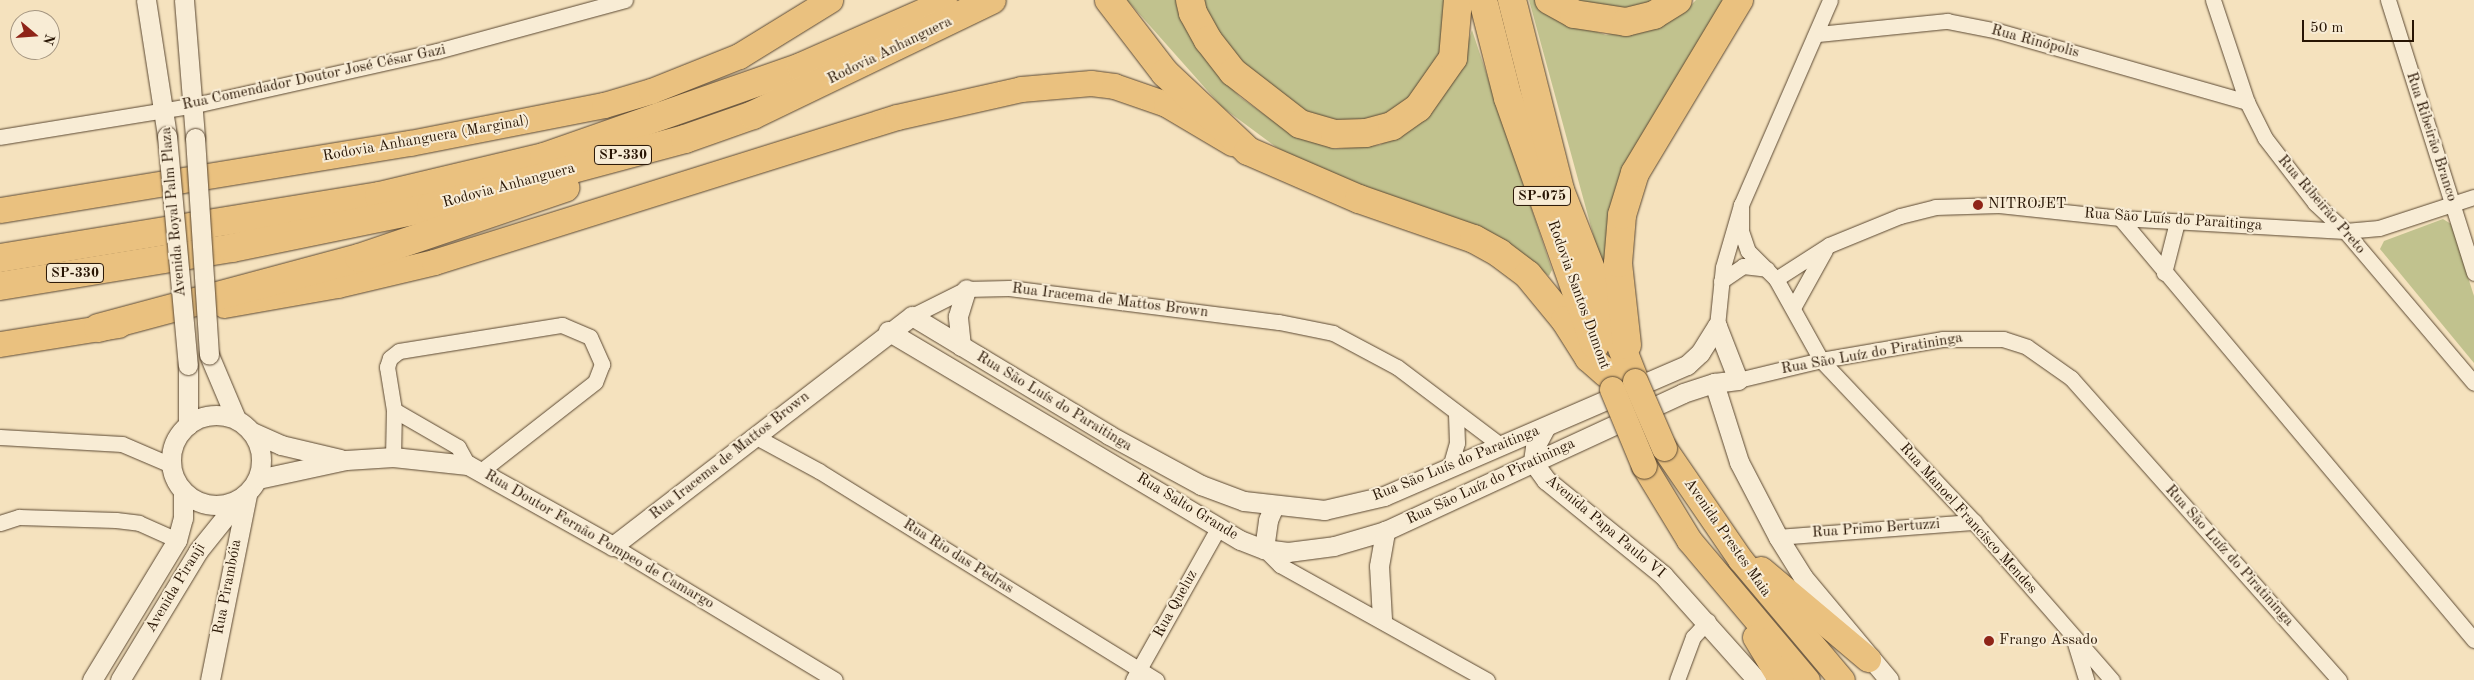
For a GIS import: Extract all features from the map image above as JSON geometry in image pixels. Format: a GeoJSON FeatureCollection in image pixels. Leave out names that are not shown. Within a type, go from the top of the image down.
{"type":"FeatureCollection","features":[{"type":"Feature","properties":{"kind":"highway","name":"Rodovia Anhanguera (Marginal)"},"geometry":{"type":"LineString","coordinates":[[0,210],[410,143],[604,105],[651,91],[738,56],[830,0]]}},
{"type":"Feature","properties":{"kind":"highway"},"geometry":{"type":"LineString","coordinates":[[842,50],[923,0]]}},
{"type":"Feature","properties":{"kind":"highway","name":"Rodovia Anhanguera"},"geometry":{"type":"LineString","coordinates":[[0,258],[379,196],[456,179],[544,156],[635,126],[842,50],[952,0]]}},
{"type":"Feature","properties":{"kind":"highway","name":"Rodovia Anhanguera"},"geometry":{"type":"LineString","coordinates":[[0,286],[232,248],[431,207],[684,139],[753,115],[992,0]]}},
{"type":"Feature","properties":{"kind":"highway"},"geometry":{"type":"LineString","coordinates":[[1109,0],[1165,73],[1248,151]]}},
{"type":"Feature","properties":{"kind":"highway"},"geometry":{"type":"LineString","coordinates":[[1190,0],[1192,13],[1208,40],[1233,72],[1300,124],[1335,134],[1366,134],[1392,126],[1418,108],[1453,58],[1458,0]]}},
{"type":"Feature","properties":{"kind":"highway","name":"Rodovia Santos Dumont"},"geometry":{"type":"LineString","coordinates":[[1483,0],[1508,98],[1620,377]]}},
{"type":"Feature","properties":{"kind":"highway","name":"Rodovia Santos Dumont"},"geometry":{"type":"LineString","coordinates":[[1512,0],[1560,190],[1606,317],[1620,377]]}},
{"type":"Feature","properties":{"kind":"highway"},"geometry":{"type":"LineString","coordinates":[[1548,0],[1574,14],[1626,22],[1654,15],[1678,0]]}},
{"type":"Feature","properties":{"kind":"highway"},"geometry":{"type":"LineString","coordinates":[[1620,377],[1618,263],[1626,201],[1643,155],[1739,0]]}},
{"type":"Feature","properties":{"kind":"highway"},"geometry":{"type":"LineString","coordinates":[[0,344],[337,285],[434,262],[897,117],[1021,89],[1091,83],[1136,92],[1166,104],[1248,151],[1359,199],[1474,239],[1499,253],[1528,275],[1565,320],[1589,358],[1620,377]]}},
{"type":"Feature","properties":{"kind":"highway"},"geometry":{"type":"LineString","coordinates":[[98,328],[358,258],[606,174],[684,139]]}},
{"type":"Feature","properties":{"kind":"highway","name":"Avenida Prestes Maia"},"geometry":{"type":"LineString","coordinates":[[1620,377],[1664,448],[1772,600],[1842,680]]}},
{"type":"Feature","properties":{"kind":"highway","name":"Avenida Prestes Maia"},"geometry":{"type":"LineString","coordinates":[[1620,377],[1644,466],[1689,540],[1807,680]]}},
{"type":"Feature","properties":{"kind":"highway"},"geometry":{"type":"LineString","coordinates":[[1711,516],[1770,578],[1813,610],[1868,659]]}},
{"type":"Feature","properties":{"kind":"highway"},"geometry":{"type":"LineString","coordinates":[[1689,540],[1781,680]]}},
{"type":"Feature","properties":{"kind":"street","name":"Avenida Royal Palm Plaza"},"geometry":{"type":"LineString","coordinates":[[146,0],[167,136],[188,365],[188,425]]}},
{"type":"Feature","properties":{"kind":"street","name":"Avenida Royal Palm Plaza"},"geometry":{"type":"LineString","coordinates":[[184,0],[195,105],[195,138],[209,355],[236,419]]}},
{"type":"Feature","properties":{"kind":"street","name":"Rua Comendador Doutor José César Gazi"},"geometry":{"type":"LineString","coordinates":[[0,137],[195,105],[431,53],[625,0]]}},
{"type":"Feature","properties":{"kind":"street"},"geometry":{"type":"LineString","coordinates":[[1738,380],[1717,326],[1721,281],[1741,205],[1818,34],[1830,0]]}},
{"type":"Feature","properties":{"kind":"street","name":"Rua Ribeirão Preto"},"geometry":{"type":"LineString","coordinates":[[2213,0],[2247,102],[2265,138],[2316,202],[2345,231],[2474,383]]}},
{"type":"Feature","properties":{"kind":"street","name":"Rua Ribeirão Branco"},"geometry":{"type":"LineString","coordinates":[[2388,0],[2474,274]]}},
{"type":"Feature","properties":{"kind":"street","name":"Rua Rinópolis"},"geometry":{"type":"LineString","coordinates":[[1818,34],[1947,21],[1998,31],[2247,102]]}},
{"type":"Feature","properties":{"kind":"street","name":"Rua São Luís do Paraitinga"},"geometry":{"type":"LineString","coordinates":[[1772,274],[1829,245],[1900,216],[1935,207],[1999,205],[2120,218],[2345,231],[2379,228],[2474,197]]}},
{"type":"Feature","properties":{"kind":"street"},"geometry":{"type":"LineString","coordinates":[[1741,205],[1744,242],[1772,274],[1794,306],[1821,360]]}},
{"type":"Feature","properties":{"kind":"street"},"geometry":{"type":"LineString","coordinates":[[2120,218],[2164,273],[2474,640]]}},
{"type":"Feature","properties":{"kind":"street"},"geometry":{"type":"LineString","coordinates":[[2164,273],[2177,222]]}},
{"type":"Feature","properties":{"kind":"street"},"geometry":{"type":"LineString","coordinates":[[1794,306],[1829,245]]}},
{"type":"Feature","properties":{"kind":"street"},"geometry":{"type":"LineString","coordinates":[[1721,281],[1743,266],[1772,274]]}},
{"type":"Feature","properties":{"kind":"street"},"geometry":{"type":"LineString","coordinates":[[961,346],[958,316],[966,289]]}},
{"type":"Feature","properties":{"kind":"street","name":"Rua Iracema de Mattos Brown"},"geometry":{"type":"LineString","coordinates":[[613,546],[758,438],[888,331],[912,316],[966,289],[1036,289],[1333,333],[1396,366],[1500,445]]}},
{"type":"Feature","properties":{"kind":"street","name":"Rua São Luís do Paraitinga"},"geometry":{"type":"LineString","coordinates":[[912,316],[1201,485],[1244,501],[1274,506],[1324,510],[1384,496],[1686,365],[1700,353],[1717,326]]}},
{"type":"Feature","properties":{"kind":"street"},"geometry":{"type":"LineString","coordinates":[[393,457],[394,410],[387,367],[390,358],[399,351],[562,325],[590,338],[599,350],[602,364],[595,382],[474,468],[458,447],[394,410]]}},
{"type":"Feature","properties":{"kind":"street","name":"Rua Salto Grande"},"geometry":{"type":"LineString","coordinates":[[888,331],[1219,527],[1264,549],[1280,565],[1382,619],[1487,680]]}},
{"type":"Feature","properties":{"kind":"street","name":"Rua São Luíz do Piratininga"},"geometry":{"type":"LineString","coordinates":[[1264,549],[1310,550],[1385,531],[1533,462],[1714,382],[1738,380],[1821,360],[1976,337],[2003,339],[2045,357],[2078,386],[2339,680]]}},
{"type":"Feature","properties":{"kind":"street"},"geometry":{"type":"LineString","coordinates":[[1798,366],[1810,338]]}},
{"type":"Feature","properties":{"kind":"street","name":"Rua Manoel Francisco Mendes"},"geometry":{"type":"LineString","coordinates":[[1821,360],[1974,522],[2112,680]]}},
{"type":"Feature","properties":{"kind":"street"},"geometry":{"type":"LineString","coordinates":[[1686,365],[1714,382],[1739,462],[1778,537],[1803,577],[1868,659],[1889,680]]}},
{"type":"Feature","properties":{"kind":"street"},"geometry":{"type":"LineString","coordinates":[[1450,467],[1457,443],[1456,412]]}},
{"type":"Feature","properties":{"kind":"street"},"geometry":{"type":"LineString","coordinates":[[211,415],[236,419],[252,432],[262,455],[248,491],[209,506],[183,492],[171,465],[174,443],[188,425],[211,415]]}},
{"type":"Feature","properties":{"kind":"street"},"geometry":{"type":"LineString","coordinates":[[1533,462],[1534,447],[1544,428]]}},
{"type":"Feature","properties":{"kind":"street","name":"Rua Doutor Fernão Pompeo de Camargo"},"geometry":{"type":"LineString","coordinates":[[252,432],[281,445],[346,460]]}},
{"type":"Feature","properties":{"kind":"street"},"geometry":{"type":"LineString","coordinates":[[0,437],[122,444],[171,465]]}},
{"type":"Feature","properties":{"kind":"street","name":"Rua Rio das Pedras"},"geometry":{"type":"LineString","coordinates":[[758,438],[819,471],[1136,675],[1156,680]]}},
{"type":"Feature","properties":{"kind":"street","name":"Rua Doutor Fernão Pompeo de Camargo"},"geometry":{"type":"LineString","coordinates":[[248,491],[346,460],[393,457],[474,468],[613,546],[835,680]]}},
{"type":"Feature","properties":{"kind":"street","name":"Avenida Papa Paulo VI"},"geometry":{"type":"LineString","coordinates":[[1533,462],[1546,480],[1634,549],[1708,621],[1757,680]]}},
{"type":"Feature","properties":{"kind":"street","name":"Avenida Piranji"},"geometry":{"type":"LineString","coordinates":[[120,680],[198,551],[248,491]]}},
{"type":"Feature","properties":{"kind":"street","name":"Rua Pirambóia"},"geometry":{"type":"LineString","coordinates":[[210,680],[248,491]]}},
{"type":"Feature","properties":{"kind":"street","name":"Avenida Piranji"},"geometry":{"type":"LineString","coordinates":[[92,680],[177,540],[183,518],[183,492]]}},
{"type":"Feature","properties":{"kind":"street"},"geometry":{"type":"LineString","coordinates":[[1264,549],[1268,520],[1274,506]]}},
{"type":"Feature","properties":{"kind":"street"},"geometry":{"type":"LineString","coordinates":[[0,523],[19,517],[116,520],[139,523],[177,540]]}},
{"type":"Feature","properties":{"kind":"street","name":"Rua Primo Bertuzzi"},"geometry":{"type":"LineString","coordinates":[[1778,537],[1974,522]]}},
{"type":"Feature","properties":{"kind":"street","name":"Rua Queluz"},"geometry":{"type":"LineString","coordinates":[[1136,675],[1219,527]]}},
{"type":"Feature","properties":{"kind":"street"},"geometry":{"type":"LineString","coordinates":[[1382,619],[1379,566],[1385,531]]}},
{"type":"Feature","properties":{"kind":"street"},"geometry":{"type":"LineString","coordinates":[[1677,680],[1693,638],[1708,621]]}},
{"type":"Feature","properties":{"kind":"street"},"geometry":{"type":"LineString","coordinates":[[2073,637],[2086,680]]}},
{"type":"Feature","properties":{"kind":"green space"},"geometry":{"type":"Polygon","coordinates":[[[1127,0],[1179,0],[1216,72],[1240,97],[1293,135],[1335,149],[1380,145],[1430,113],[1457,76],[1472,30],[1552,270],[1549,276],[1515,251],[1306,164],[1276,147],[1222,107],[1127,0]]]}},
{"type":"Feature","properties":{"kind":"green space"},"geometry":{"type":"Polygon","coordinates":[[[1197,0],[1449,0],[1447,51],[1401,115],[1331,129],[1260,90],[1197,0]]]}},
{"type":"Feature","properties":{"kind":"green space"},"geometry":{"type":"Polygon","coordinates":[[[1529,0],[1535,0],[1558,18],[1606,35],[1658,26],[1682,14],[1696,0],[1728,0],[1710,33],[1605,278],[1529,0]]]}},
{"type":"Feature","properties":{"kind":"green space"},"geometry":{"type":"Polygon","coordinates":[[[1564,0],[1667,0],[1629,14],[1564,0]]]}},
{"type":"Feature","properties":{"kind":"green space"},"geometry":{"type":"Polygon","coordinates":[[[2443,219],[2451,224],[2474,296],[2474,363],[2380,249],[2384,241],[2443,219]]]}},
{"type":"Feature","properties":{"kind":"place","name":"NITROJET"},"geometry":{"type":"Point","coordinates":[1978,205]}},
{"type":"Feature","properties":{"kind":"place","name":"Frango Assado"},"geometry":{"type":"Point","coordinates":[1989,641]}}]}
